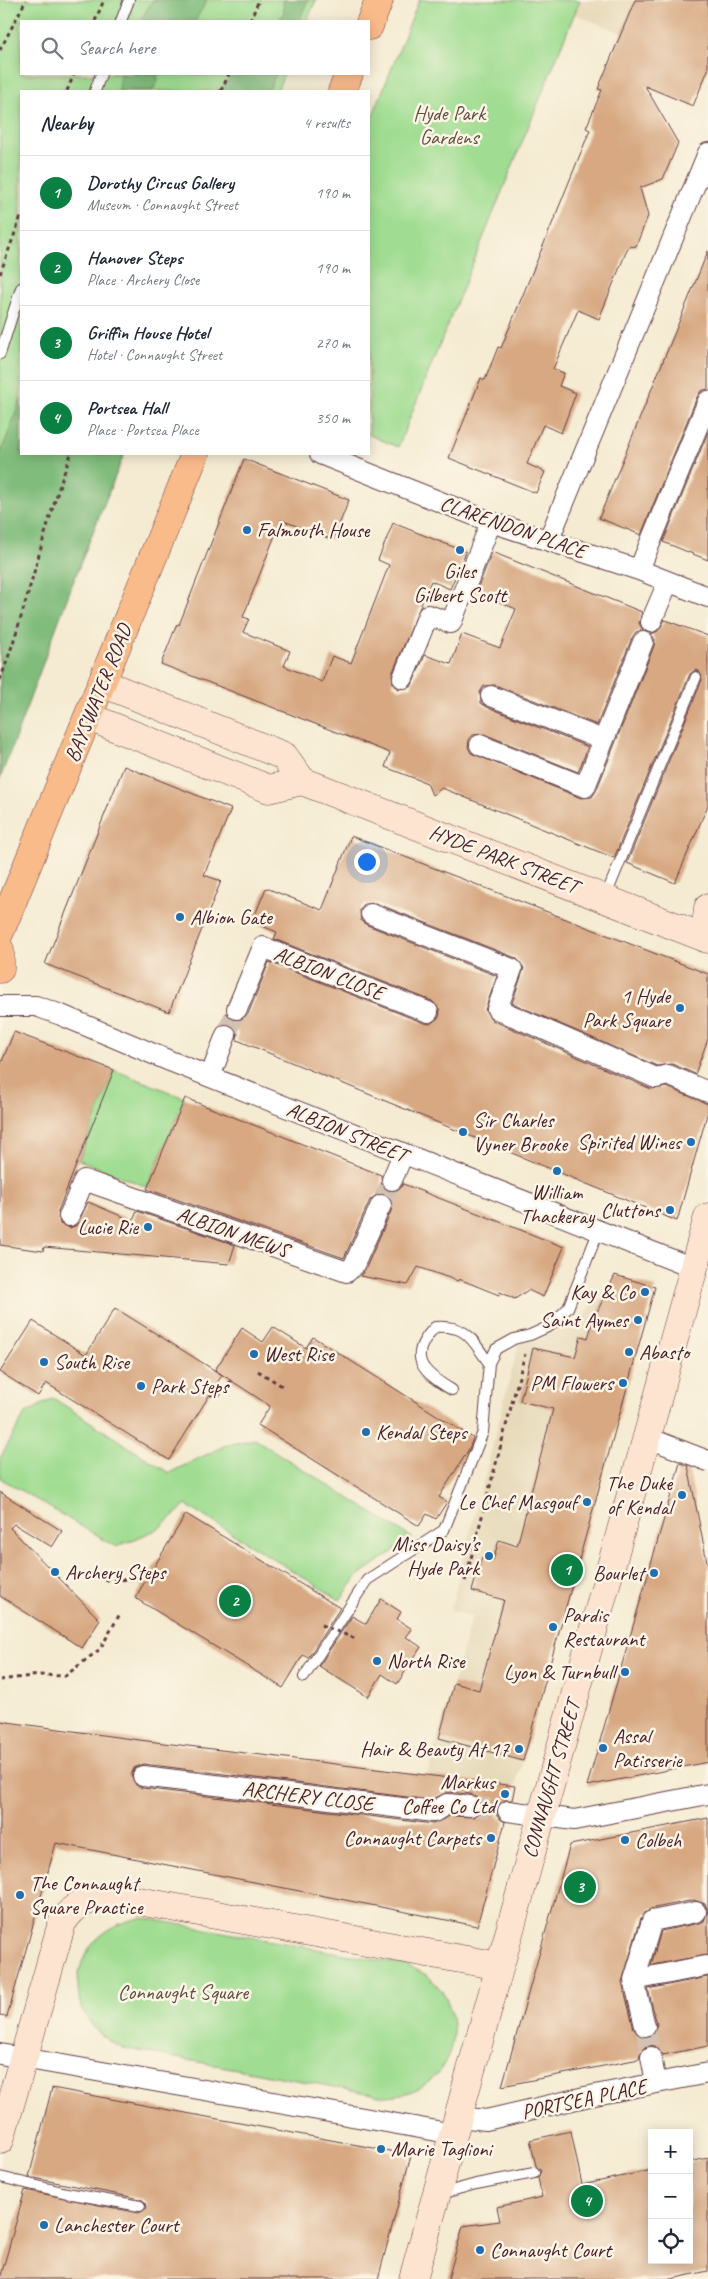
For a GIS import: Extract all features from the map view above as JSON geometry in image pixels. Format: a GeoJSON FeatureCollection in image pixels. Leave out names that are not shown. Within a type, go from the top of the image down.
{"type":"FeatureCollection","features":[{"type":"Feature","properties":{"kind":"main road"},"geometry":{"type":"LineString","coordinates":[[370,23],[379,0]]}},
{"type":"Feature","properties":{"kind":"main road"},"geometry":{"type":"LineString","coordinates":[[342,90],[349,75]]}},
{"type":"Feature","properties":{"kind":"main road","name":"BAYSWATER ROAD"},"geometry":{"type":"LineString","coordinates":[[0,932],[195,455]]}},
{"type":"Feature","properties":{"kind":"main road"},"geometry":{"type":"LineString","coordinates":[[0,950],[0,969]]}},
{"type":"Feature","properties":{"kind":"street"},"geometry":{"type":"LineString","coordinates":[[548,539],[708,153]]}},
{"type":"Feature","properties":{"kind":"street"},"geometry":{"type":"LineString","coordinates":[[639,570],[708,401]]}},
{"type":"Feature","properties":{"kind":"street","name":"CLARENDON PLACE"},"geometry":{"type":"LineString","coordinates":[[323,455],[491,522],[639,570],[708,597]]}},
{"type":"Feature","properties":{"kind":"street"},"geometry":{"type":"LineString","coordinates":[[403,678],[428,615],[451,623],[491,522]]}},
{"type":"Feature","properties":{"kind":"street"},"geometry":{"type":"LineString","coordinates":[[651,622],[668,582]]}},
{"type":"Feature","properties":{"kind":"street"},"geometry":{"type":"LineString","coordinates":[[480,745],[585,787],[643,642]]}},
{"type":"Feature","properties":{"kind":"street"},"geometry":{"type":"LineString","coordinates":[[89,717],[269,789],[302,780],[284,756],[102,683]]}},
{"type":"Feature","properties":{"kind":"street"},"geometry":{"type":"LineString","coordinates":[[491,696],[603,740]]}},
{"type":"Feature","properties":{"kind":"street","name":"HYDE PARK STREET"},"geometry":{"type":"LineString","coordinates":[[302,780],[707,939]]}},
{"type":"Feature","properties":{"kind":"street"},"geometry":{"type":"LineString","coordinates":[[707,939],[708,908]]}},
{"type":"Feature","properties":{"kind":"street"},"geometry":{"type":"LineString","coordinates":[[371,914],[512,969],[497,1010],[656,1078],[668,1076],[708,1092]]}},
{"type":"Feature","properties":{"kind":"street","name":"ALBION CLOSE"},"geometry":{"type":"LineString","coordinates":[[237,1008],[263,947],[428,1012]]}},
{"type":"Feature","properties":{"kind":"street","name":"ALBION STREET"},"geometry":{"type":"LineString","coordinates":[[0,1006],[36,1006],[598,1232],[693,1268]]}},
{"type":"Feature","properties":{"kind":"street"},"geometry":{"type":"LineString","coordinates":[[210,1077],[226,1035]]}},
{"type":"Feature","properties":{"kind":"street"},"geometry":{"type":"LineString","coordinates":[[392,1180],[403,1154]]}},
{"type":"Feature","properties":{"kind":"street","name":"ALBION MEWS"},"geometry":{"type":"LineString","coordinates":[[69,1216],[84,1180],[347,1272],[354,1264],[381,1205]]}},
{"type":"Feature","properties":{"kind":"street","name":"CONNAUGHT STREET"},"geometry":{"type":"LineString","coordinates":[[500,1966],[708,1217]]}},
{"type":"Feature","properties":{"kind":"street"},"geometry":{"type":"LineString","coordinates":[[646,1437],[708,1461]]}},
{"type":"Feature","properties":{"kind":"street","name":"ARCHERY CLOSE"},"geometry":{"type":"LineString","coordinates":[[143,1776],[434,1812],[447,1804],[470,1806]]}},
{"type":"Feature","properties":{"kind":"street"},"geometry":{"type":"LineString","coordinates":[[508,1811],[574,1820],[708,1794]]}},
{"type":"Feature","properties":{"kind":"street"},"geometry":{"type":"LineString","coordinates":[[0,2140],[11,2057],[62,1922],[75,1908],[92,1898],[116,1897],[500,1966],[413,2279]]}},
{"type":"Feature","properties":{"kind":"street"},"geometry":{"type":"LineString","coordinates":[[645,2026],[634,1980],[652,1921],[696,1912]]}},
{"type":"Feature","properties":{"kind":"street"},"geometry":{"type":"LineString","coordinates":[[634,1980],[705,1966]]}},
{"type":"Feature","properties":{"kind":"street"},"geometry":{"type":"LineString","coordinates":[[11,2057],[457,2125]]}},
{"type":"Feature","properties":{"kind":"street"},"geometry":{"type":"LineString","coordinates":[[651,2057],[656,2083]]}},
{"type":"Feature","properties":{"kind":"street","name":"PORTSEA PLACE"},"geometry":{"type":"LineString","coordinates":[[457,2125],[708,2073]]}},
{"type":"Feature","properties":{"kind":"lane"},"geometry":{"type":"LineString","coordinates":[[121,20],[129,0]]}},
{"type":"Feature","properties":{"kind":"lane"},"geometry":{"type":"LineString","coordinates":[[94,90],[101,75]]}},
{"type":"Feature","properties":{"kind":"lane"},"geometry":{"type":"LineString","coordinates":[[0,354],[20,291]]}},
{"type":"Feature","properties":{"kind":"lane"},"geometry":{"type":"LineString","coordinates":[[605,898],[696,677]]}},
{"type":"Feature","properties":{"kind":"lane"},"geometry":{"type":"LineString","coordinates":[[304,1677],[366,1580],[444,1530],[483,1432],[489,1363],[496,1350],[514,1339],[530,1336],[550,1326],[568,1308],[598,1232]]}},
{"type":"Feature","properties":{"kind":"lane"},"geometry":{"type":"LineString","coordinates":[[452,1390],[429,1376],[419,1359],[422,1340],[435,1327],[454,1326],[469,1336],[489,1363]]}},
{"type":"Feature","properties":{"kind":"lane"},"geometry":{"type":"LineString","coordinates":[[437,2195],[476,2184],[534,2174]]}},
{"type":"Feature","properties":{"kind":"lane"},"geometry":{"type":"LineString","coordinates":[[0,2177],[75,2195],[140,2206]]}},
{"type":"Feature","properties":{"kind":"path"},"geometry":{"type":"LineString","coordinates":[[0,50],[26,0]]}},
{"type":"Feature","properties":{"kind":"path"},"geometry":{"type":"LineString","coordinates":[[95,20],[104,0]]}},
{"type":"Feature","properties":{"kind":"path"},"geometry":{"type":"LineString","coordinates":[[250,20],[259,0]]}},
{"type":"Feature","properties":{"kind":"path"},"geometry":{"type":"LineString","coordinates":[[67,90],[74,75]]}},
{"type":"Feature","properties":{"kind":"path"},"geometry":{"type":"LineString","coordinates":[[221,90],[228,75]]}},
{"type":"Feature","properties":{"kind":"path"},"geometry":{"type":"LineString","coordinates":[[0,274],[20,219]]}},
{"type":"Feature","properties":{"kind":"path"},"geometry":{"type":"LineString","coordinates":[[0,680],[17,635],[58,487],[71,455]]}},
{"type":"Feature","properties":{"kind":"path"},"geometry":{"type":"LineString","coordinates":[[465,1581],[530,1336]]}},
{"type":"Feature","properties":{"kind":"path"},"geometry":{"type":"LineString","coordinates":[[258,1371],[282,1386]]}},
{"type":"Feature","properties":{"kind":"path"},"geometry":{"type":"LineString","coordinates":[[210,1395],[220,1394],[231,1381]]}},
{"type":"Feature","properties":{"kind":"path"},"geometry":{"type":"LineString","coordinates":[[105,1580],[146,1579]]}},
{"type":"Feature","properties":{"kind":"path"},"geometry":{"type":"LineString","coordinates":[[0,1680],[40,1675],[65,1676],[100,1649],[121,1612]]}},
{"type":"Feature","properties":{"kind":"path"},"geometry":{"type":"LineString","coordinates":[[322,1625],[356,1639]]}},
{"type":"Feature","properties":{"kind":"shaded area"},"geometry":{"type":"Polygon","coordinates":[[[580,0],[696,0],[691,61],[574,14],[580,0]]]}},
{"type":"Feature","properties":{"kind":"shaded area"},"geometry":{"type":"Polygon","coordinates":[[[615,1275],[655,1287],[498,1849],[441,1839],[456,1780],[427,1775],[472,1617],[450,1611],[519,1343],[544,1337],[560,1325],[576,1329],[595,1299],[604,1299],[615,1275]]]}},
{"type":"Feature","properties":{"kind":"green space"},"geometry":{"type":"Polygon","coordinates":[[[0,0],[316,0],[307,20],[20,20],[20,75],[284,75],[277,90],[20,90],[20,455],[124,455],[41,663],[0,776],[0,0]]]}},
{"type":"Feature","properties":{"kind":"green space"},"geometry":{"type":"Polygon","coordinates":[[[153,0],[207,0],[196,20],[141,20],[153,0]]]}},
{"type":"Feature","properties":{"kind":"green space"},"geometry":{"type":"Polygon","coordinates":[[[283,0],[308,0],[299,20],[278,20],[284,13],[283,0]]]}},
{"type":"Feature","properties":{"kind":"green space","name":"Hyde Park Gardens"},"geometry":{"type":"Polygon","coordinates":[[[419,0],[580,0],[398,447],[370,435],[370,122],[419,0]]]}},
{"type":"Feature","properties":{"kind":"green space"},"geometry":{"type":"Polygon","coordinates":[[[120,75],[157,75],[158,81],[153,90],[119,90],[120,75]]]}},
{"type":"Feature","properties":{"kind":"green space"},"geometry":{"type":"Polygon","coordinates":[[[233,75],[276,75],[268,90],[218,90],[233,75]]]}},
{"type":"Feature","properties":{"kind":"green space"},"geometry":{"type":"Polygon","coordinates":[[[20,402],[20,455],[124,455],[81,561],[0,779],[0,455],[20,402]]]}},
{"type":"Feature","properties":{"kind":"green space"},"geometry":{"type":"Polygon","coordinates":[[[114,1070],[185,1098],[147,1187],[79,1160],[114,1070]]]}},
{"type":"Feature","properties":{"kind":"green space"},"geometry":{"type":"Polygon","coordinates":[[[53,1398],[169,1473],[226,1445],[255,1439],[412,1538],[357,1577],[340,1600],[186,1505],[158,1529],[116,1547],[0,1478],[0,1458],[25,1414],[53,1398]]]}},
{"type":"Feature","properties":{"kind":"green space","name":"Connaught Square"},"geometry":{"type":"Polygon","coordinates":[[[144,1918],[406,1965],[427,1976],[443,1993],[450,2008],[453,2023],[449,2054],[431,2080],[417,2089],[392,2096],[383,2096],[123,2048],[101,2034],[86,2016],[79,1996],[79,1975],[86,1955],[99,1937],[118,1925],[144,1918]]]}},
{"type":"Feature","properties":{"kind":"building"},"geometry":{"type":"Polygon","coordinates":[[[635,0],[708,0],[708,70],[693,106],[645,86],[678,143],[663,179],[640,188],[648,216],[636,246],[628,247],[599,319],[578,310],[553,369],[564,373],[559,386],[576,393],[561,433],[543,425],[527,464],[545,472],[536,493],[449,458],[481,378],[485,380],[498,347],[501,348],[550,229],[590,130],[586,128],[602,90],[598,89],[635,0]]]}},
{"type":"Feature","properties":{"kind":"building"},"geometry":{"type":"Polygon","coordinates":[[[708,251],[708,389],[701,391],[697,397],[641,535],[599,518],[708,251]]]}},
{"type":"Feature","properties":{"kind":"building"},"geometry":{"type":"Polygon","coordinates":[[[708,432],[708,560],[663,542],[708,432]]]}},
{"type":"Feature","properties":{"kind":"building"},"geometry":{"type":"Polygon","coordinates":[[[244,459],[349,500],[333,540],[281,520],[243,617],[249,619],[243,632],[290,651],[284,666],[322,682],[332,656],[351,663],[389,565],[378,560],[393,523],[466,552],[450,589],[431,581],[392,674],[393,685],[399,689],[411,687],[425,655],[451,664],[462,634],[500,648],[516,609],[476,592],[492,552],[642,612],[639,623],[643,630],[636,632],[632,638],[597,725],[495,685],[484,686],[480,692],[481,703],[487,707],[588,747],[578,772],[484,734],[473,735],[469,740],[468,747],[471,753],[581,798],[592,797],[596,791],[654,646],[655,640],[651,634],[658,631],[665,620],[708,636],[708,805],[675,883],[627,863],[702,680],[699,671],[695,670],[690,674],[614,858],[442,788],[432,795],[427,783],[385,767],[390,753],[161,664],[177,624],[179,625],[244,459]]]}},
{"type":"Feature","properties":{"kind":"building","name":"Albion Gate"},"geometry":{"type":"Polygon","coordinates":[[[124,766],[231,809],[204,875],[221,881],[169,1012],[45,964],[124,766]]]}},
{"type":"Feature","properties":{"kind":"building"},"geometry":{"type":"Polygon","coordinates":[[[351,836],[708,974],[708,1039],[695,1074],[672,1064],[657,1066],[512,1003],[524,968],[516,958],[375,903],[364,904],[360,910],[361,921],[367,925],[497,976],[485,1010],[492,1020],[651,1089],[667,1087],[708,1104],[708,1111],[677,1221],[237,1040],[238,1033],[235,1027],[230,1024],[222,1024],[226,1013],[232,1020],[238,1021],[248,1014],[269,962],[424,1023],[430,1024],[439,1017],[440,1010],[432,1001],[274,939],[277,932],[252,922],[266,888],[322,910],[351,836]]]}},
{"type":"Feature","properties":{"kind":"building"},"geometry":{"type":"Polygon","coordinates":[[[14,1032],[114,1070],[58,1211],[60,1224],[70,1228],[77,1225],[88,1202],[133,1221],[137,1211],[235,1245],[229,1264],[44,1247],[43,1251],[0,1245],[0,1066],[14,1032]]]}},
{"type":"Feature","properties":{"kind":"building"},"geometry":{"type":"Polygon","coordinates":[[[185,1098],[381,1175],[382,1187],[388,1191],[399,1190],[403,1184],[564,1247],[543,1297],[528,1290],[515,1299],[500,1292],[499,1295],[459,1279],[458,1281],[418,1267],[408,1285],[360,1276],[365,1270],[392,1209],[391,1198],[385,1194],[379,1193],[370,1200],[344,1258],[147,1189],[185,1098]]]}},
{"type":"Feature","properties":{"kind":"building"},"geometry":{"type":"Polygon","coordinates":[[[615,1275],[655,1287],[523,1761],[439,1738],[454,1683],[479,1690],[504,1600],[472,1591],[482,1557],[493,1560],[499,1540],[517,1546],[553,1409],[520,1401],[533,1348],[575,1357],[581,1336],[588,1338],[594,1318],[615,1275]]]}},
{"type":"Feature","properties":{"kind":"building","name":"Park Steps"},"geometry":{"type":"Polygon","coordinates":[[[115,1308],[222,1375],[169,1460],[46,1383],[38,1396],[0,1372],[33,1321],[86,1355],[115,1308]]]}},
{"type":"Feature","properties":{"kind":"building","name":"Kendal Steps"},"geometry":{"type":"Polygon","coordinates":[[[273,1327],[306,1348],[313,1337],[473,1438],[469,1449],[439,1497],[447,1502],[436,1519],[427,1514],[419,1526],[258,1425],[270,1406],[215,1370],[242,1328],[263,1342],[273,1327]]]}},
{"type":"Feature","properties":{"kind":"building"},"geometry":{"type":"Polygon","coordinates":[[[680,1463],[688,1466],[708,1567],[708,1762],[587,1786],[680,1463]]]}},
{"type":"Feature","properties":{"kind":"building","name":"Archery Steps"},"geometry":{"type":"Polygon","coordinates":[[[0,1492],[62,1531],[52,1547],[14,1524],[10,1528],[100,1620],[82,1648],[0,1596],[0,1492]]]}},
{"type":"Feature","properties":{"kind":"building"},"geometry":{"type":"Polygon","coordinates":[[[186,1514],[340,1608],[308,1658],[303,1655],[283,1688],[135,1598],[186,1514]]]}},
{"type":"Feature","properties":{"kind":"building","name":"North Rise"},"geometry":{"type":"Polygon","coordinates":[[[381,1599],[401,1612],[397,1619],[412,1629],[406,1637],[421,1647],[397,1684],[382,1674],[368,1697],[319,1666],[352,1616],[366,1624],[381,1599]]]}},
{"type":"Feature","properties":{"kind":"building"},"geometry":{"type":"Polygon","coordinates":[[[0,1721],[515,1786],[512,1800],[503,1800],[496,1809],[497,1816],[505,1822],[477,1926],[56,1843],[7,2017],[0,2016],[0,1721]],[[144,1764],[134,1768],[131,1775],[136,1785],[142,1788],[433,1824],[450,1816],[475,1817],[482,1808],[480,1801],[471,1794],[447,1792],[431,1800],[144,1764]]]}},
{"type":"Feature","properties":{"kind":"building"},"geometry":{"type":"Polygon","coordinates":[[[708,1818],[708,1910],[705,1904],[694,1900],[650,1909],[641,1918],[622,1982],[634,2029],[641,2037],[647,2038],[653,2034],[657,2024],[648,1989],[708,1977],[708,2046],[663,2055],[655,2046],[648,2045],[640,2053],[639,2059],[502,2086],[570,1845],[708,1818]]]}},
{"type":"Feature","properties":{"kind":"building"},"geometry":{"type":"Polygon","coordinates":[[[708,1910],[708,1955],[651,1965],[661,1931],[704,1921],[708,1910]]]}},
{"type":"Feature","properties":{"kind":"building"},"geometry":{"type":"Polygon","coordinates":[[[52,2088],[411,2155],[378,2279],[0,2279],[25,2190],[139,2213],[147,2208],[146,2203],[141,2199],[29,2177],[52,2088]]]}},
{"type":"Feature","properties":{"kind":"building"},"geometry":{"type":"Polygon","coordinates":[[[571,2131],[582,2185],[648,2171],[648,2264],[693,2264],[693,2161],[708,2158],[708,2271],[671,2279],[448,2279],[463,2226],[500,2221],[497,2207],[542,2197],[538,2178],[541,2171],[536,2166],[530,2140],[571,2131]]]}},
{"type":"Feature","properties":{"kind":"tunnel"},"geometry":{"type":"LineString","coordinates":[[226,1035],[237,1009]]}},
{"type":"Feature","properties":{"kind":"tunnel"},"geometry":{"type":"LineString","coordinates":[[381,1205],[392,1180]]}},
{"type":"Feature","properties":{"kind":"tunnel"},"geometry":{"type":"LineString","coordinates":[[470,1806],[508,1811]]}},
{"type":"Feature","properties":{"kind":"tunnel"},"geometry":{"type":"LineString","coordinates":[[645,2026],[651,2057]]}},
{"type":"Feature","properties":{"kind":"place","name":"Falmouth House"},"geometry":{"type":"Point","coordinates":[247,530]}},
{"type":"Feature","properties":{"kind":"place","name":"Giles Gilbert Scott"},"geometry":{"type":"Point","coordinates":[460,550]}},
{"type":"Feature","properties":{"kind":"place","name":"Albion Gate"},"geometry":{"type":"Point","coordinates":[180,917]}},
{"type":"Feature","properties":{"kind":"place","name":"1 Hyde Park Square"},"geometry":{"type":"Point","coordinates":[680,1008]}},
{"type":"Feature","properties":{"kind":"place","name":"Sir Charles Vyner Brooke"},"geometry":{"type":"Point","coordinates":[463,1132]}},
{"type":"Feature","properties":{"kind":"place","name":"Spirited Wines"},"geometry":{"type":"Point","coordinates":[691,1142]}},
{"type":"Feature","properties":{"kind":"place","name":"William Thackeray"},"geometry":{"type":"Point","coordinates":[557,1171]}},
{"type":"Feature","properties":{"kind":"place","name":"Cluttons"},"geometry":{"type":"Point","coordinates":[670,1210]}},
{"type":"Feature","properties":{"kind":"place","name":"Lucie Rie"},"geometry":{"type":"Point","coordinates":[148,1227]}},
{"type":"Feature","properties":{"kind":"place","name":"Kay & Co"},"geometry":{"type":"Point","coordinates":[645,1292]}},
{"type":"Feature","properties":{"kind":"place","name":"Saint Aymes"},"geometry":{"type":"Point","coordinates":[638,1320]}},
{"type":"Feature","properties":{"kind":"place","name":"Abasto"},"geometry":{"type":"Point","coordinates":[629,1352]}},
{"type":"Feature","properties":{"kind":"place","name":"West Rise"},"geometry":{"type":"Point","coordinates":[254,1354]}},
{"type":"Feature","properties":{"kind":"place","name":"South Rise"},"geometry":{"type":"Point","coordinates":[44,1362]}},
{"type":"Feature","properties":{"kind":"place","name":"PM Flowers"},"geometry":{"type":"Point","coordinates":[623,1383]}},
{"type":"Feature","properties":{"kind":"place","name":"Park Steps"},"geometry":{"type":"Point","coordinates":[141,1386]}},
{"type":"Feature","properties":{"kind":"place","name":"Kendal Steps"},"geometry":{"type":"Point","coordinates":[366,1432]}},
{"type":"Feature","properties":{"kind":"place","name":"The Duke of Kendal"},"geometry":{"type":"Point","coordinates":[682,1495]}},
{"type":"Feature","properties":{"kind":"place","name":"Le Chef Masgouf"},"geometry":{"type":"Point","coordinates":[587,1502]}},
{"type":"Feature","properties":{"kind":"place","name":"Miss Daisy’s Hyde Park"},"geometry":{"type":"Point","coordinates":[489,1556]}},
{"type":"Feature","properties":{"kind":"place","name":"Dorothy Circus Gallery"},"geometry":{"type":"Point","coordinates":[567,1570]}},
{"type":"Feature","properties":{"kind":"place","name":"Archery Steps"},"geometry":{"type":"Point","coordinates":[55,1572]}},
{"type":"Feature","properties":{"kind":"place","name":"Bourlet"},"geometry":{"type":"Point","coordinates":[654,1573]}},
{"type":"Feature","properties":{"kind":"place","name":"Hanover Steps"},"geometry":{"type":"Point","coordinates":[235,1601]}},
{"type":"Feature","properties":{"kind":"place","name":"Pardis Restaurant"},"geometry":{"type":"Point","coordinates":[553,1627]}},
{"type":"Feature","properties":{"kind":"place","name":"North Rise"},"geometry":{"type":"Point","coordinates":[377,1661]}},
{"type":"Feature","properties":{"kind":"place","name":"Lyon & Turnbull"},"geometry":{"type":"Point","coordinates":[625,1672]}},
{"type":"Feature","properties":{"kind":"place","name":"Assal Patisserie"},"geometry":{"type":"Point","coordinates":[603,1748]}},
{"type":"Feature","properties":{"kind":"place","name":"Hair & Beauty At 17"},"geometry":{"type":"Point","coordinates":[519,1749]}},
{"type":"Feature","properties":{"kind":"place","name":"Markus Coffee Co Ltd"},"geometry":{"type":"Point","coordinates":[505,1794]}},
{"type":"Feature","properties":{"kind":"place","name":"Connaught Carpets"},"geometry":{"type":"Point","coordinates":[491,1838]}},
{"type":"Feature","properties":{"kind":"place","name":"Colbeh"},"geometry":{"type":"Point","coordinates":[625,1840]}},
{"type":"Feature","properties":{"kind":"place","name":"Griffin House Hotel"},"geometry":{"type":"Point","coordinates":[580,1887]}},
{"type":"Feature","properties":{"kind":"place","name":"The Connaught Square Practice"},"geometry":{"type":"Point","coordinates":[20,1895]}},
{"type":"Feature","properties":{"kind":"place","name":"Marie Taglioni"},"geometry":{"type":"Point","coordinates":[381,2149]}},
{"type":"Feature","properties":{"kind":"place","name":"Portsea Hall"},"geometry":{"type":"Point","coordinates":[587,2201]}},
{"type":"Feature","properties":{"kind":"place","name":"Lanchester Court"},"geometry":{"type":"Point","coordinates":[44,2225]}},
{"type":"Feature","properties":{"kind":"place","name":"Connaught Court"},"geometry":{"type":"Point","coordinates":[480,2250]}}]}
